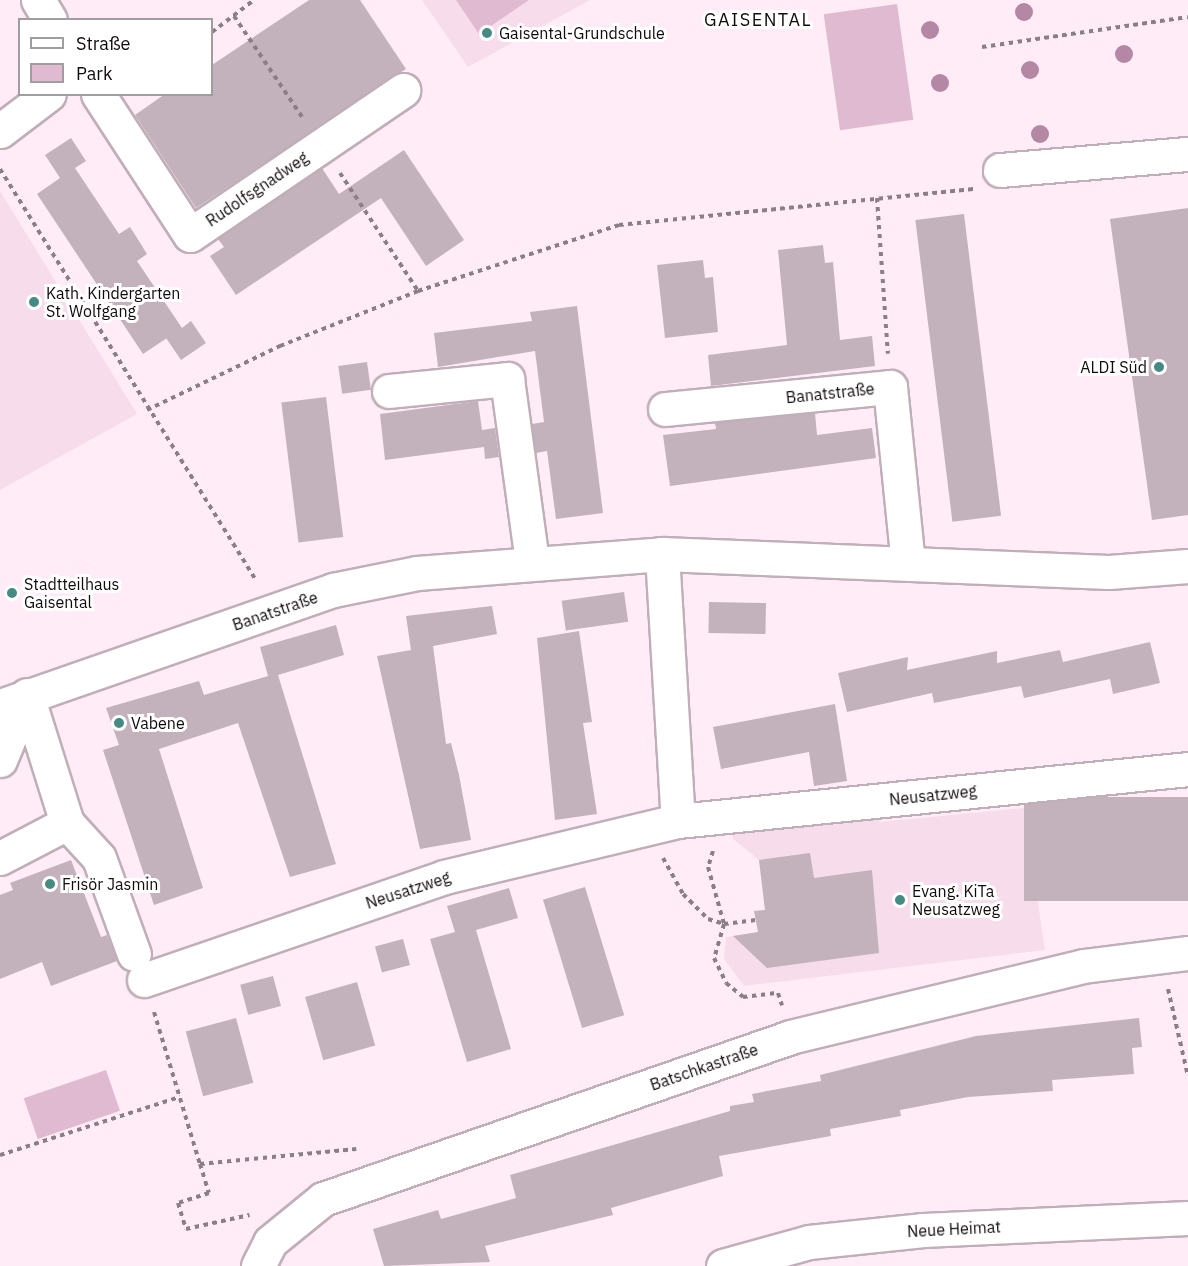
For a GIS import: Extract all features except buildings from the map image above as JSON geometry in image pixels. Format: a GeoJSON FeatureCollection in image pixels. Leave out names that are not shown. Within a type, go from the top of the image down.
{"type":"FeatureCollection","features":[{"type":"Feature","properties":{"kind":"street"},"geometry":{"type":"LineString","coordinates":[[38,0],[49,18]]}},
{"type":"Feature","properties":{"kind":"street","name":"Rudolfsgnadweg"},"geometry":{"type":"LineString","coordinates":[[99,96],[190,235],[403,90]]}},
{"type":"Feature","properties":{"kind":"street"},"geometry":{"type":"LineString","coordinates":[[0,131],[47,96]]}},
{"type":"Feature","properties":{"kind":"street"},"geometry":{"type":"LineString","coordinates":[[1000,170],[1188,154]]}},
{"type":"Feature","properties":{"kind":"street"},"geometry":{"type":"LineString","coordinates":[[389,391],[507,379],[532,561]]}},
{"type":"Feature","properties":{"kind":"street","name":"Banatstraße"},"geometry":{"type":"LineString","coordinates":[[665,409],[890,387],[908,563]]}},
{"type":"Feature","properties":{"kind":"street"},"geometry":{"type":"LineString","coordinates":[[662,555],[665,824]]}},
{"type":"Feature","properties":{"kind":"street","name":"Banatstraße"},"geometry":{"type":"LineString","coordinates":[[14,701],[333,590],[417,573],[532,561],[662,555],[1109,572],[1188,566]]}},
{"type":"Feature","properties":{"kind":"street"},"geometry":{"type":"LineString","coordinates":[[0,760],[14,701]]}},
{"type":"Feature","properties":{"kind":"street"},"geometry":{"type":"LineString","coordinates":[[14,701],[67,823],[99,858],[139,967]]}},
{"type":"Feature","properties":{"kind":"street","name":"Neusatzweg"},"geometry":{"type":"LineString","coordinates":[[139,967],[444,877],[665,824],[1188,769]]}},
{"type":"Feature","properties":{"kind":"street"},"geometry":{"type":"LineString","coordinates":[[0,858],[67,823]]}},
{"type":"Feature","properties":{"kind":"street","name":"Batschkastraße"},"geometry":{"type":"LineString","coordinates":[[258,1266],[270,1242],[323,1198],[790,1037],[1083,966],[1174,954]]}},
{"type":"Feature","properties":{"kind":"street","name":"Neue Heimat"},"geometry":{"type":"LineString","coordinates":[[723,1266],[809,1242],[923,1230],[1188,1218]]}},
{"type":"Feature","properties":{"kind":"path"},"geometry":{"type":"LineString","coordinates":[[213,31],[254,0]]}},
{"type":"Feature","properties":{"kind":"path"},"geometry":{"type":"LineString","coordinates":[[234,16],[292,101]]}},
{"type":"Feature","properties":{"kind":"path"},"geometry":{"type":"LineString","coordinates":[[981,48],[1188,17]]}},
{"type":"Feature","properties":{"kind":"path"},"geometry":{"type":"LineString","coordinates":[[321,146],[418,291]]}},
{"type":"Feature","properties":{"kind":"path"},"geometry":{"type":"LineString","coordinates":[[0,169],[147,410],[259,586],[268,613]]}},
{"type":"Feature","properties":{"kind":"path"},"geometry":{"type":"LineString","coordinates":[[147,410],[280,346],[418,291],[620,225],[985,187],[1000,170]]}},
{"type":"Feature","properties":{"kind":"path"},"geometry":{"type":"LineString","coordinates":[[877,198],[890,387]]}},
{"type":"Feature","properties":{"kind":"path"},"geometry":{"type":"LineString","coordinates":[[665,824],[683,894],[708,919],[724,924],[756,920]]}},
{"type":"Feature","properties":{"kind":"path"},"geometry":{"type":"LineString","coordinates":[[708,867],[724,924],[714,958],[726,983],[743,997],[778,993]]}},
{"type":"Feature","properties":{"kind":"path"},"geometry":{"type":"LineString","coordinates":[[1174,954],[1182,1048],[1188,1076]]}},
{"type":"Feature","properties":{"kind":"path"},"geometry":{"type":"LineString","coordinates":[[139,967],[209,1193],[178,1203],[186,1228]]}},
{"type":"Feature","properties":{"kind":"path"},"geometry":{"type":"LineString","coordinates":[[1182,1048],[1188,1047]]}},
{"type":"Feature","properties":{"kind":"path"},"geometry":{"type":"LineString","coordinates":[[0,1155],[180,1097]]}},
{"type":"Feature","properties":{"kind":"path"},"geometry":{"type":"LineString","coordinates":[[200,1164],[365,1149]]}},
{"type":"Feature","properties":{"kind":"shaded area","name":"Gaisental-Grundschule"},"geometry":{"type":"Polygon","coordinates":[[[422,0],[590,0],[468,67],[422,0]]]}},
{"type":"Feature","properties":{"kind":"shaded area","name":"Kath. Kindergarten St. Wolfgang"},"geometry":{"type":"Polygon","coordinates":[[[0,191],[137,414],[0,490],[0,191]]]}},
{"type":"Feature","properties":{"kind":"shaded area","name":"Evang. KiTa Neusatzweg"},"geometry":{"type":"Polygon","coordinates":[[[872,808],[880,822],[1024,808],[1045,950],[744,986],[724,959],[726,937],[768,931],[767,926],[757,927],[754,911],[765,910],[759,860],[733,839],[731,823],[872,808]]]}},
{"type":"Feature","properties":{"kind":"green space"},"geometry":{"type":"Polygon","coordinates":[[[456,0],[529,0],[479,34],[456,0]]]}},
{"type":"Feature","properties":{"kind":"green space"},"geometry":{"type":"Polygon","coordinates":[[[897,4],[913,120],[840,130],[824,14],[897,4]]]}},
{"type":"Feature","properties":{"kind":"green space"},"geometry":{"type":"Polygon","coordinates":[[[106,1070],[120,1111],[38,1139],[24,1098],[106,1070]]]}},
{"type":"Feature","properties":{"kind":"place","name":"Gaisental-Grundschule"},"geometry":{"type":"Point","coordinates":[487,33]}},
{"type":"Feature","properties":{"kind":"place","name":"Kath. Kindergarten St. Wolfgang"},"geometry":{"type":"Point","coordinates":[34,302]}},
{"type":"Feature","properties":{"kind":"place","name":"ALDI Süd"},"geometry":{"type":"Point","coordinates":[1159,367]}},
{"type":"Feature","properties":{"kind":"place","name":"Stadtteilhaus Gaisental"},"geometry":{"type":"Point","coordinates":[12,593]}},
{"type":"Feature","properties":{"kind":"place","name":"Vabene"},"geometry":{"type":"Point","coordinates":[119,723]}},
{"type":"Feature","properties":{"kind":"place","name":"Frisör Jasmin"},"geometry":{"type":"Point","coordinates":[50,884]}},
{"type":"Feature","properties":{"kind":"place","name":"Evang. KiTa Neusatzweg"},"geometry":{"type":"Point","coordinates":[900,900]}},
{"type":"Feature","properties":{"kind":"district","name":"GAISENTAL"},"geometry":{"type":"Point","coordinates":[758,20]}}]}
